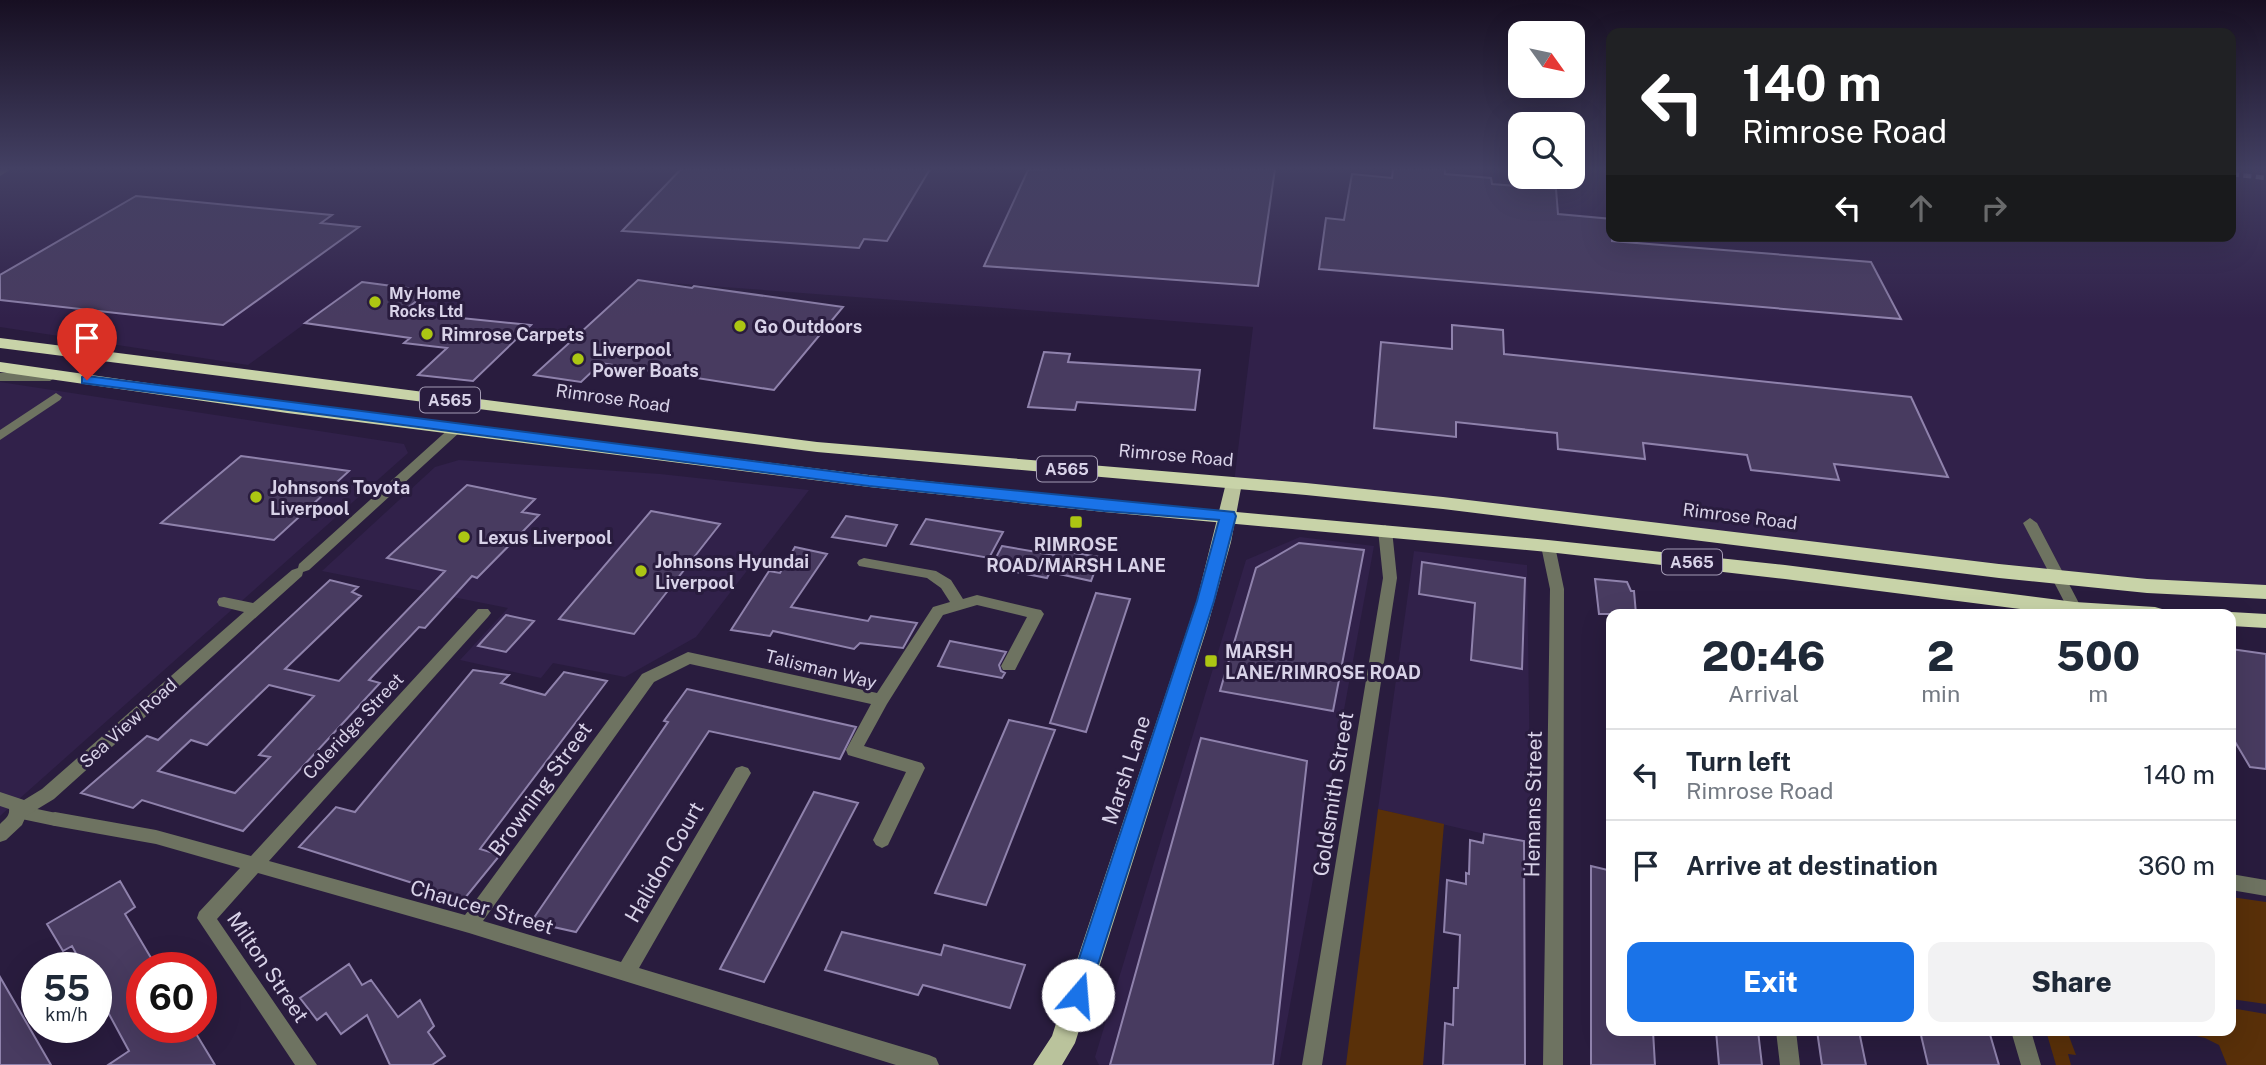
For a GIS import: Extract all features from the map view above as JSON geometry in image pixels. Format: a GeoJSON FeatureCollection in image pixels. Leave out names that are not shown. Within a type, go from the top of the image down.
{"type":"FeatureCollection","features":[{"type":"Feature","properties":{"kind":"highway","name":"Rimrose Road"},"geometry":{"type":"LineString","coordinates":[[0,343],[777,443],[1443,503],[2058,577],[2147,586],[2266,592]]}},
{"type":"Feature","properties":{"kind":"highway","name":"A565"},"geometry":{"type":"LineString","coordinates":[[0,367],[456,429],[881,482],[1104,506],[1548,546],[1785,572],[2076,609]]}},
{"type":"Feature","properties":{"kind":"highway"},"geometry":{"type":"LineString","coordinates":[[2236,619],[2266,621]]}},
{"type":"Feature","properties":{"kind":"main road","name":"Marsh Lane"},"geometry":{"type":"LineString","coordinates":[[1046,1065],[1062,1043],[1119,873],[1206,601],[1234,483]]}},
{"type":"Feature","properties":{"kind":"street"},"geometry":{"type":"LineString","coordinates":[[0,377],[62,377]]}},
{"type":"Feature","properties":{"kind":"street"},"geometry":{"type":"LineString","coordinates":[[0,436],[55,397]]}},
{"type":"Feature","properties":{"kind":"street","name":"Sea View Road"},"geometry":{"type":"LineString","coordinates":[[0,835],[16,820],[18,812],[48,794],[456,429]]}},
{"type":"Feature","properties":{"kind":"street"},"geometry":{"type":"LineString","coordinates":[[2030,523],[2076,609]]}},
{"type":"Feature","properties":{"kind":"street","name":"Goldsmith Street"},"geometry":{"type":"LineString","coordinates":[[1312,1065],[1390,578],[1385,530]]}},
{"type":"Feature","properties":{"kind":"street","name":"Hemans Street"},"geometry":{"type":"LineString","coordinates":[[1548,546],[1557,589],[1553,1065]]}},
{"type":"Feature","properties":{"kind":"street"},"geometry":{"type":"LineString","coordinates":[[864,563],[931,574],[946,584],[959,605]]}},
{"type":"Feature","properties":{"kind":"street"},"geometry":{"type":"LineString","coordinates":[[881,700],[938,611],[977,600],[1036,614],[1009,666]]}},
{"type":"Feature","properties":{"kind":"street"},"geometry":{"type":"LineString","coordinates":[[224,602],[256,609]]}},
{"type":"Feature","properties":{"kind":"street","name":"Coleridge Street"},"geometry":{"type":"LineString","coordinates":[[251,866],[483,614]]}},
{"type":"Feature","properties":{"kind":"street","name":"Talisman Way"},"geometry":{"type":"LineString","coordinates":[[648,678],[688,657],[881,700],[854,750],[916,768],[882,841]]}},
{"type":"Feature","properties":{"kind":"street","name":"Browning Street"},"geometry":{"type":"LineString","coordinates":[[469,925],[648,678]]}},
{"type":"Feature","properties":{"kind":"street","name":"Halidon Court"},"geometry":{"type":"LineString","coordinates":[[625,974],[742,773]]}},
{"type":"Feature","properties":{"kind":"street"},"geometry":{"type":"LineString","coordinates":[[0,799],[17,804],[18,812]]}},
{"type":"Feature","properties":{"kind":"street","name":"Chaucer Street"},"geometry":{"type":"LineString","coordinates":[[18,812],[156,837],[251,866],[469,925],[929,1065]]}},
{"type":"Feature","properties":{"kind":"street","name":"Milton Street"},"geometry":{"type":"LineString","coordinates":[[251,866],[206,918],[307,1065]]}},
{"type":"Feature","properties":{"kind":"street"},"geometry":{"type":"LineString","coordinates":[[2236,883],[2266,888]]}},
{"type":"Feature","properties":{"kind":"street"},"geometry":{"type":"LineString","coordinates":[[1787,1036],[1790,1065]]}},
{"type":"Feature","properties":{"kind":"street"},"geometry":{"type":"LineString","coordinates":[[2022,1036],[2031,1065]]}},
{"type":"Feature","properties":{"kind":"shaded area"},"geometry":{"type":"Polygon","coordinates":[[[0,219],[1606,219],[1606,242],[2236,242],[2236,219],[2266,219],[2266,592],[1234,483],[1253,327],[643,281],[576,336],[402,312],[429,291],[362,282],[248,365],[0,327],[0,219]]]}},
{"type":"Feature","properties":{"kind":"shaded area"},"geometry":{"type":"Polygon","coordinates":[[[0,382],[404,444],[408,453],[0,816],[0,382]]]}},
{"type":"Feature","properties":{"kind":"shaded area"},"geometry":{"type":"Polygon","coordinates":[[[459,460],[660,474],[809,490],[696,637],[625,677],[553,663],[541,678],[460,660],[508,608],[322,571],[435,467],[459,460]]]}},
{"type":"Feature","properties":{"kind":"shaded area"},"geometry":{"type":"Polygon","coordinates":[[[1300,537],[1374,546],[1279,1065],[1099,1065],[1095,1057],[1246,560],[1300,537]]]}},
{"type":"Feature","properties":{"kind":"shaded area"},"geometry":{"type":"Polygon","coordinates":[[[1414,551],[1527,565],[1531,845],[1378,809],[1414,551]]]}},
{"type":"Feature","properties":{"kind":"shaded area"},"geometry":{"type":"Polygon","coordinates":[[[1378,809],[1444,824],[1423,1065],[1346,1065],[1378,809]]]}},
{"type":"Feature","properties":{"kind":"shaded area"},"geometry":{"type":"Polygon","coordinates":[[[2236,898],[2266,902],[2266,1004],[2236,1000],[2236,898]]]}},
{"type":"Feature","properties":{"kind":"shaded area"},"geometry":{"type":"Polygon","coordinates":[[[2236,1009],[2266,1014],[2266,1065],[2227,1065],[2219,1045],[2196,1036],[2236,1036],[2236,1009]]]}},
{"type":"Feature","properties":{"kind":"shaded area"},"geometry":{"type":"Polygon","coordinates":[[[2047,1036],[2069,1036],[2076,1055],[2068,1054],[2071,1065],[2056,1065],[2047,1036]]]}},
{"type":"Feature","properties":{"kind":"building"},"geometry":{"type":"Polygon","coordinates":[[[97,219],[327,219],[321,223],[359,227],[223,325],[0,300],[0,275],[97,219]]]}},
{"type":"Feature","properties":{"kind":"building"},"geometry":{"type":"Polygon","coordinates":[[[634,219],[900,219],[887,241],[864,239],[859,248],[622,231],[634,219]]]}},
{"type":"Feature","properties":{"kind":"building"},"geometry":{"type":"Polygon","coordinates":[[[1006,219],[1268,219],[1258,286],[984,266],[1006,219]]]}},
{"type":"Feature","properties":{"kind":"building"},"geometry":{"type":"Polygon","coordinates":[[[1326,219],[1606,219],[1606,242],[1871,262],[1901,319],[1319,269],[1326,219]]]}},
{"type":"Feature","properties":{"kind":"building","name":"Go Outdoors"},"geometry":{"type":"Polygon","coordinates":[[[638,280],[843,307],[774,390],[601,363],[581,382],[534,375],[638,280]]]}},
{"type":"Feature","properties":{"kind":"building"},"geometry":{"type":"Polygon","coordinates":[[[362,282],[430,291],[402,312],[531,325],[473,381],[418,375],[447,348],[404,343],[410,338],[305,323],[362,282]]]}},
{"type":"Feature","properties":{"kind":"building"},"geometry":{"type":"Polygon","coordinates":[[[1452,325],[1503,330],[1504,354],[1911,397],[1948,477],[1834,464],[1839,480],[1751,470],[1747,455],[1643,443],[1645,459],[1558,449],[1557,433],[1456,422],[1456,437],[1374,428],[1381,342],[1452,349],[1452,325]]]}},
{"type":"Feature","properties":{"kind":"building"},"geometry":{"type":"Polygon","coordinates":[[[1044,352],[1070,354],[1068,362],[1200,370],[1195,410],[1077,402],[1075,410],[1028,407],[1044,352]]]}},
{"type":"Feature","properties":{"kind":"building","name":"Johnsons Toyota Liverpool"},"geometry":{"type":"Polygon","coordinates":[[[241,456],[349,471],[274,540],[161,523],[241,456]]]}},
{"type":"Feature","properties":{"kind":"building"},"geometry":{"type":"Polygon","coordinates":[[[467,485],[535,499],[522,512],[539,515],[477,578],[472,576],[425,628],[419,627],[369,680],[380,683],[243,831],[142,800],[133,808],[81,793],[147,736],[158,740],[330,580],[358,587],[352,592],[361,596],[285,669],[339,681],[445,571],[387,558],[467,485]],[[269,685],[207,745],[191,740],[158,771],[235,793],[270,757],[259,755],[314,696],[269,685]]]}},
{"type":"Feature","properties":{"kind":"building","name":"Johnsons Hyundai Liverpool"},"geometry":{"type":"Polygon","coordinates":[[[651,511],[720,524],[634,634],[559,619],[651,511]]]}},
{"type":"Feature","properties":{"kind":"building"},"geometry":{"type":"Polygon","coordinates":[[[846,516],[897,525],[886,546],[832,537],[846,516]]]}},
{"type":"Feature","properties":{"kind":"building"},"geometry":{"type":"Polygon","coordinates":[[[926,519],[1003,532],[989,558],[911,544],[926,519]]]}},
{"type":"Feature","properties":{"kind":"building"},"geometry":{"type":"Polygon","coordinates":[[[1299,543],[1364,550],[1333,711],[1220,691],[1256,568],[1299,543]]]}},
{"type":"Feature","properties":{"kind":"building"},"geometry":{"type":"Polygon","coordinates":[[[1002,546],[1054,555],[1056,550],[1100,557],[1091,581],[1050,572],[1047,578],[991,567],[1002,546]]]}},
{"type":"Feature","properties":{"kind":"building"},"geometry":{"type":"Polygon","coordinates":[[[795,547],[827,554],[791,607],[868,621],[871,616],[917,623],[903,648],[860,643],[854,649],[773,631],[770,636],[731,630],[769,571],[780,573],[795,547]]]}},
{"type":"Feature","properties":{"kind":"building"},"geometry":{"type":"Polygon","coordinates":[[[1422,562],[1525,578],[1522,669],[1471,660],[1475,603],[1419,594],[1422,562]]]}},
{"type":"Feature","properties":{"kind":"building"},"geometry":{"type":"Polygon","coordinates":[[[1595,579],[1627,582],[1631,591],[1634,591],[1636,609],[1606,609],[1606,614],[1599,614],[1595,579]]]}},
{"type":"Feature","properties":{"kind":"building"},"geometry":{"type":"Polygon","coordinates":[[[1096,593],[1130,599],[1086,732],[1050,723],[1096,593]]]}},
{"type":"Feature","properties":{"kind":"building"},"geometry":{"type":"Polygon","coordinates":[[[506,615],[534,621],[506,652],[478,646],[506,615]]]}},
{"type":"Feature","properties":{"kind":"building"},"geometry":{"type":"Polygon","coordinates":[[[950,641],[1006,652],[999,665],[1005,673],[1002,678],[938,666],[950,641]]]}},
{"type":"Feature","properties":{"kind":"building"},"geometry":{"type":"Polygon","coordinates":[[[2236,650],[2266,654],[2266,769],[2250,767],[2236,743],[2236,650]]]}},
{"type":"Feature","properties":{"kind":"building"},"geometry":{"type":"Polygon","coordinates":[[[473,670],[509,675],[501,683],[545,695],[564,672],[607,681],[480,849],[500,855],[461,903],[439,898],[444,893],[299,847],[336,807],[355,812],[473,670]]]}},
{"type":"Feature","properties":{"kind":"building"},"geometry":{"type":"Polygon","coordinates":[[[687,689],[856,727],[840,759],[709,731],[576,932],[531,922],[668,722],[664,721],[687,689]]]}},
{"type":"Feature","properties":{"kind":"building"},"geometry":{"type":"Polygon","coordinates":[[[1009,720],[1055,730],[986,905],[935,893],[1009,720]]]}},
{"type":"Feature","properties":{"kind":"building"},"geometry":{"type":"Polygon","coordinates":[[[1201,738],[1307,761],[1273,1065],[1110,1065],[1201,738]]]}},
{"type":"Feature","properties":{"kind":"building"},"geometry":{"type":"Polygon","coordinates":[[[814,792],[858,803],[764,982],[720,969],[814,792]]]}},
{"type":"Feature","properties":{"kind":"building"},"geometry":{"type":"Polygon","coordinates":[[[1484,834],[1524,841],[1525,1065],[1443,1065],[1445,1023],[1453,1025],[1454,988],[1458,988],[1460,935],[1444,932],[1447,880],[1466,884],[1470,840],[1483,843],[1484,834]]]}},
{"type":"Feature","properties":{"kind":"building"},"geometry":{"type":"Polygon","coordinates":[[[1591,866],[1606,870],[1606,1036],[1653,1036],[1655,1065],[1591,1065],[1591,866]]]}},
{"type":"Feature","properties":{"kind":"building"},"geometry":{"type":"Polygon","coordinates":[[[120,881],[135,907],[125,914],[148,952],[126,952],[126,1043],[202,1043],[215,1065],[108,1065],[129,1051],[112,1020],[112,952],[75,952],[72,946],[63,951],[47,924],[120,881]]]}},
{"type":"Feature","properties":{"kind":"building"},"geometry":{"type":"Polygon","coordinates":[[[842,932],[941,955],[944,945],[1025,965],[1010,1008],[923,985],[918,995],[825,970],[842,932]]]}},
{"type":"Feature","properties":{"kind":"building"},"geometry":{"type":"Polygon","coordinates":[[[349,964],[362,985],[371,980],[398,1017],[420,1000],[434,1026],[428,1032],[445,1056],[432,1065],[390,1065],[367,1015],[341,1034],[326,1013],[317,1020],[300,998],[349,964]]]}},
{"type":"Feature","properties":{"kind":"building"},"geometry":{"type":"Polygon","coordinates":[[[0,977],[21,1013],[21,1043],[38,1043],[51,1065],[0,1065],[0,977]]]}},
{"type":"Feature","properties":{"kind":"building"},"geometry":{"type":"Polygon","coordinates":[[[1716,1036],[1759,1036],[1762,1065],[1719,1065],[1716,1036]]]}},
{"type":"Feature","properties":{"kind":"building"},"geometry":{"type":"Polygon","coordinates":[[[1818,1036],[1860,1036],[1866,1065],[1822,1065],[1818,1036]]]}},
{"type":"Feature","properties":{"kind":"building"},"geometry":{"type":"Polygon","coordinates":[[[1921,1036],[1990,1036],[1999,1065],[1928,1065],[1921,1036]]]}},
{"type":"Feature","properties":{"kind":"place","name":"My Home Rocks Ltd"},"geometry":{"type":"Point","coordinates":[375,302]}},
{"type":"Feature","properties":{"kind":"place","name":"Go Outdoors"},"geometry":{"type":"Point","coordinates":[740,326]}},
{"type":"Feature","properties":{"kind":"place","name":"Rimrose Carpets"},"geometry":{"type":"Point","coordinates":[427,334]}},
{"type":"Feature","properties":{"kind":"place","name":"Liverpool Power Boats"},"geometry":{"type":"Point","coordinates":[578,359]}},
{"type":"Feature","properties":{"kind":"place","name":"Johnsons Toyota Liverpool"},"geometry":{"type":"Point","coordinates":[256,497]}},
{"type":"Feature","properties":{"kind":"place","name":"RIMROSE ROAD/MARSH LANE"},"geometry":{"type":"Point","coordinates":[1076,522]}},
{"type":"Feature","properties":{"kind":"place","name":"Lexus Liverpool"},"geometry":{"type":"Point","coordinates":[464,537]}},
{"type":"Feature","properties":{"kind":"place","name":"Johnsons Hyundai Liverpool"},"geometry":{"type":"Point","coordinates":[641,571]}},
{"type":"Feature","properties":{"kind":"place","name":"MARSH LANE/RIMROSE ROAD"},"geometry":{"type":"Point","coordinates":[1211,661]}},
{"type":"Feature","properties":{"kind":"route"},"geometry":{"type":"LineString","coordinates":[[87,380],[869,481],[1228,516],[1206,601],[1078,995]]}}]}
